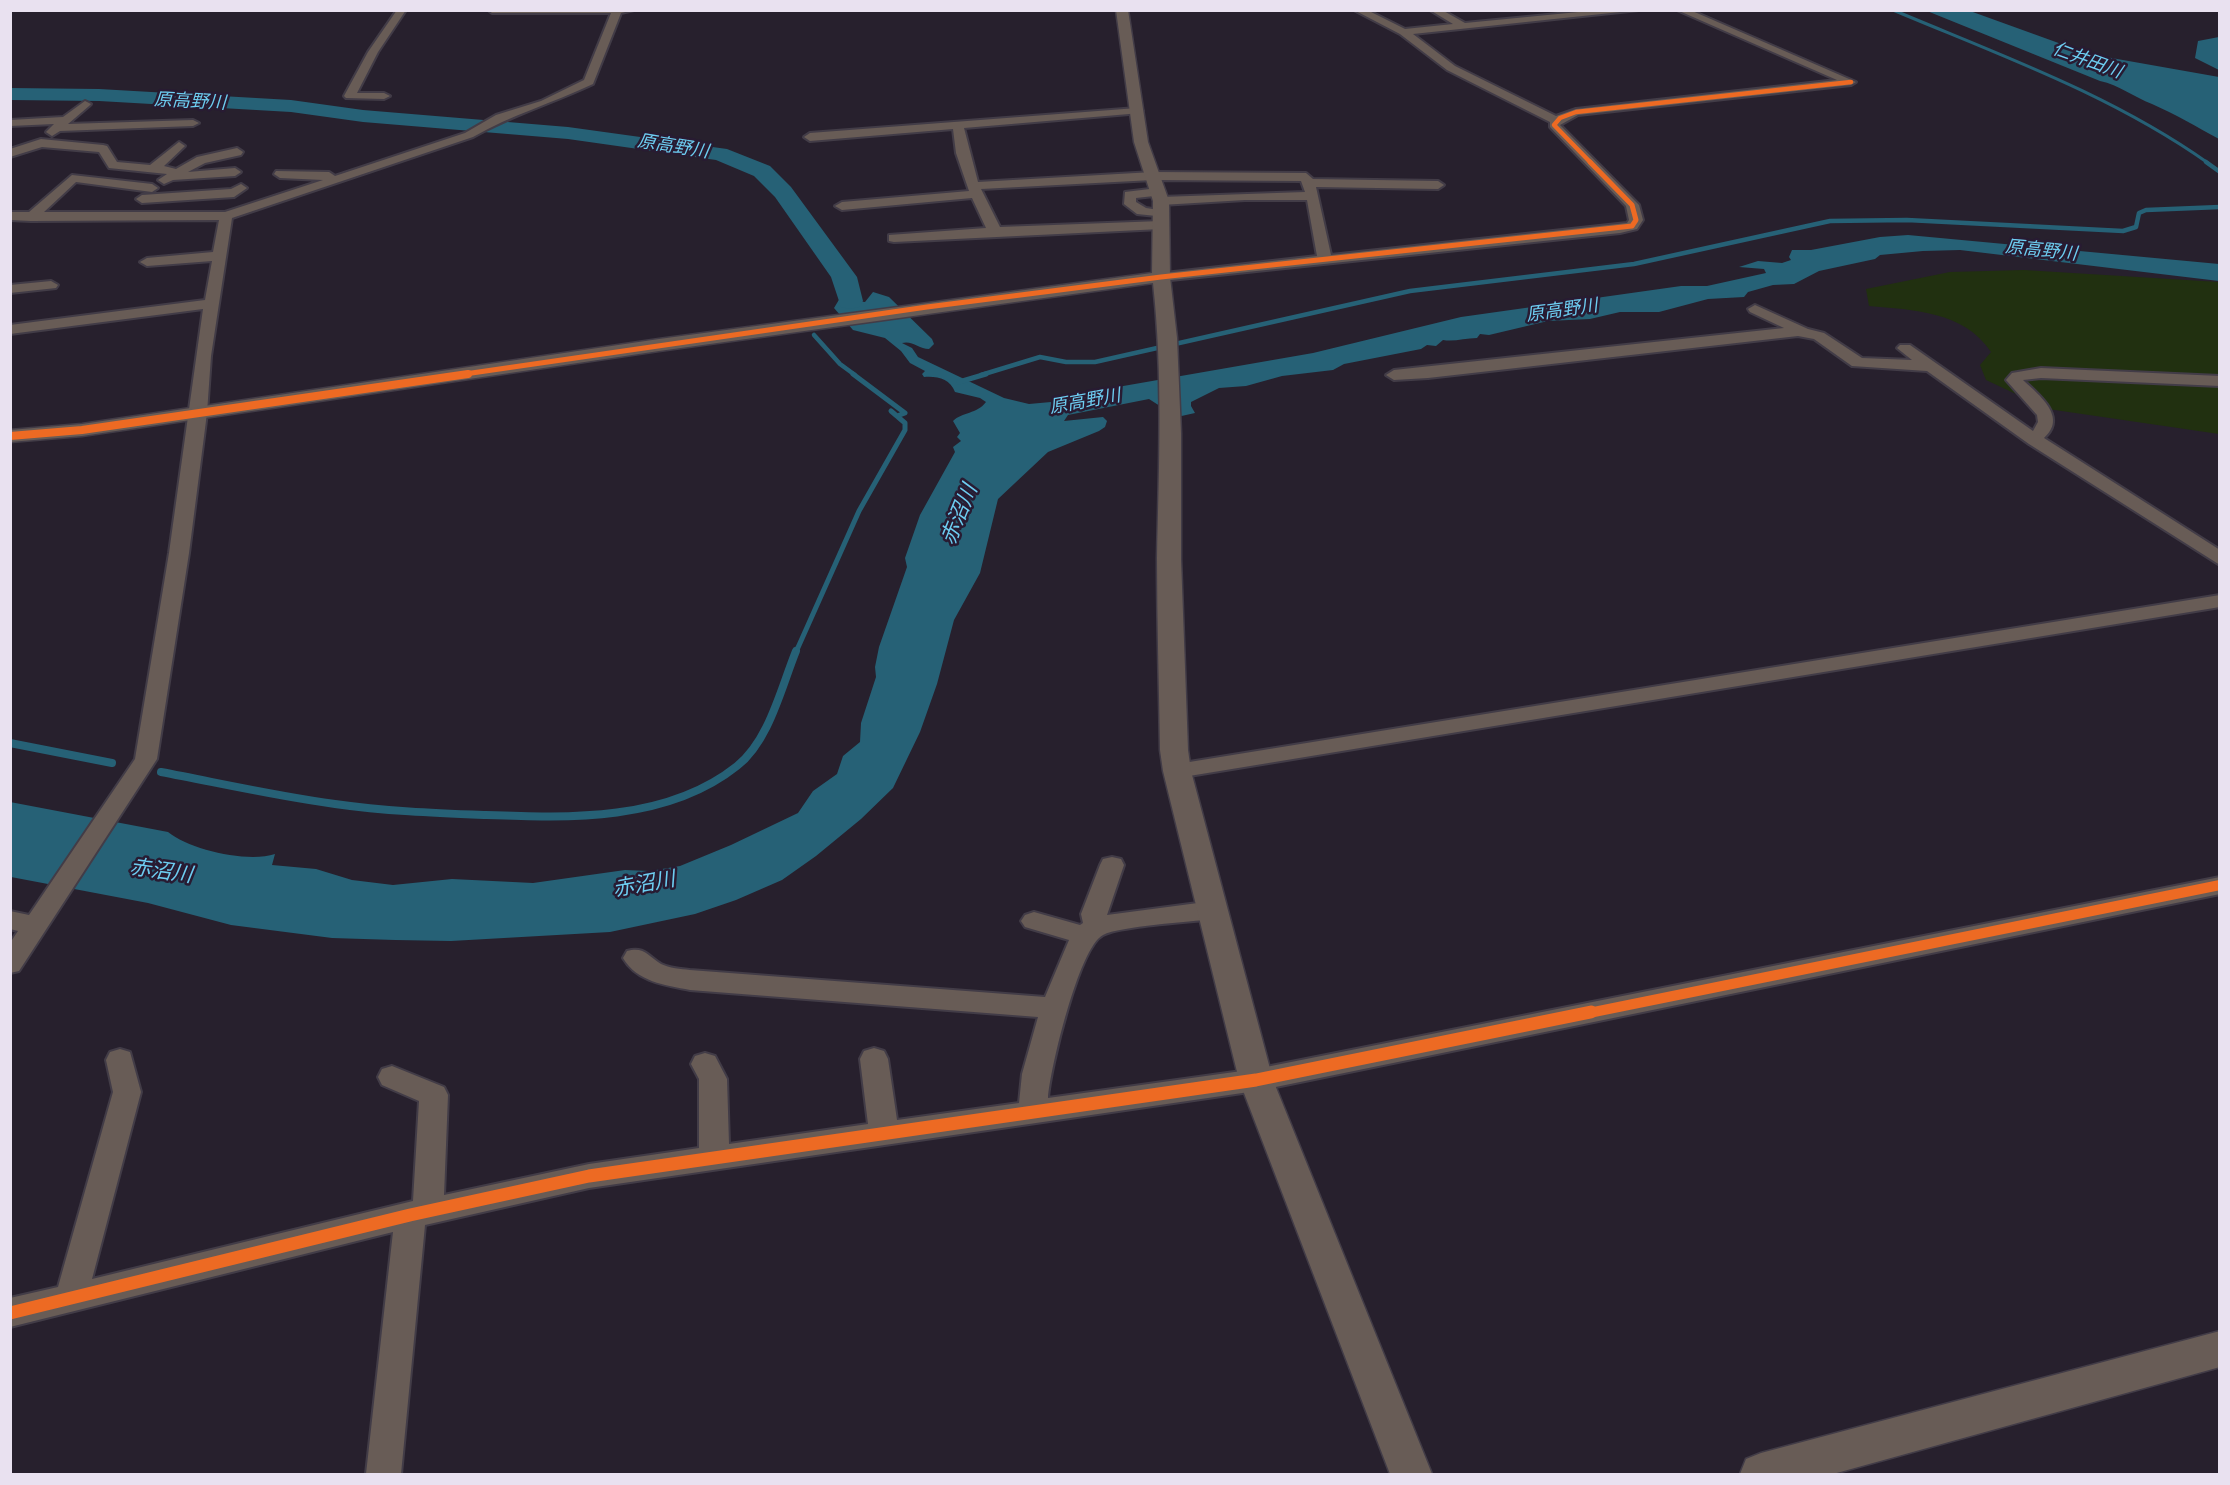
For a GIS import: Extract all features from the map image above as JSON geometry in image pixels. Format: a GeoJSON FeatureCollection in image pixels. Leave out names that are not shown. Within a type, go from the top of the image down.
{"type":"FeatureCollection","features":[{"type":"Feature","properties":{"kind":"street"},"geometry":{"type":"LineString","coordinates":[[384,96],[350,96],[373,52],[402,10]]}},
{"type":"Feature","properties":{"kind":"street"},"geometry":{"type":"LineString","coordinates":[[492,10],[630,10]]}},
{"type":"Feature","properties":{"kind":"street"},"geometry":{"type":"LineString","coordinates":[[1122,10],[1141,142],[1161,208],[1161,277],[1168,338],[1171,433],[1169,559],[1174,750],[1177,771],[1256,1080],[1411,1474]]}},
{"type":"Feature","properties":{"kind":"street"},"geometry":{"type":"LineString","coordinates":[[1358,10],[1404,32],[1451,68],[1557,121]]}},
{"type":"Feature","properties":{"kind":"street"},"geometry":{"type":"LineString","coordinates":[[1434,10],[1465,27]]}},
{"type":"Feature","properties":{"kind":"street"},"geometry":{"type":"LineString","coordinates":[[1404,32],[1635,10]]}},
{"type":"Feature","properties":{"kind":"street"},"geometry":{"type":"LineString","coordinates":[[10,436],[72,431],[927,307],[1161,277],[1598,232],[1632,226],[1636,220],[1632,205],[1554,125],[1557,121],[1576,112],[1851,82],[1681,10]]}},
{"type":"Feature","properties":{"kind":"street"},"geometry":{"type":"LineString","coordinates":[[22,216],[226,216],[469,135],[500,117],[545,103],[589,82],[617,11]]}},
{"type":"Feature","properties":{"kind":"street"},"geometry":{"type":"LineString","coordinates":[[10,153],[35,144],[86,104]]}},
{"type":"Feature","properties":{"kind":"street"},"geometry":{"type":"LineString","coordinates":[[810,137],[1137,111]]}},
{"type":"Feature","properties":{"kind":"street"},"geometry":{"type":"LineString","coordinates":[[10,123],[193,123]]}},
{"type":"Feature","properties":{"kind":"street"},"geometry":{"type":"LineString","coordinates":[[958,125],[960,146],[974,190],[995,231]]}},
{"type":"Feature","properties":{"kind":"street"},"geometry":{"type":"LineString","coordinates":[[10,147],[35,144],[103,149],[113,165],[153,169],[173,175],[235,172]]}},
{"type":"Feature","properties":{"kind":"street"},"geometry":{"type":"LineString","coordinates":[[153,169],[179,147]]}},
{"type":"Feature","properties":{"kind":"street"},"geometry":{"type":"LineString","coordinates":[[130,216],[141,207],[142,200],[152,188],[173,175],[201,160],[237,152]]}},
{"type":"Feature","properties":{"kind":"street"},"geometry":{"type":"LineString","coordinates":[[280,174],[345,176]]}},
{"type":"Feature","properties":{"kind":"street"},"geometry":{"type":"LineString","coordinates":[[842,206],[974,190],[1153,176],[1306,177],[1313,196],[1325,260]]}},
{"type":"Feature","properties":{"kind":"street"},"geometry":{"type":"LineString","coordinates":[[10,230],[22,216],[72,179],[81,178],[152,188]]}},
{"type":"Feature","properties":{"kind":"street"},"geometry":{"type":"LineString","coordinates":[[1308,183],[1438,184]]}},
{"type":"Feature","properties":{"kind":"street"},"geometry":{"type":"LineString","coordinates":[[142,200],[227,193],[241,188]]}},
{"type":"Feature","properties":{"kind":"street"},"geometry":{"type":"LineString","coordinates":[[894,238],[995,231],[1065,223],[1245,196],[1313,196]]}},
{"type":"Feature","properties":{"kind":"street"},"geometry":{"type":"LineString","coordinates":[[85,216],[102,204]]}},
{"type":"Feature","properties":{"kind":"street"},"geometry":{"type":"LineString","coordinates":[[10,964],[23,923],[126,793],[146,759],[151,743],[199,413],[202,356],[226,216]]}},
{"type":"Feature","properties":{"kind":"street"},"geometry":{"type":"LineString","coordinates":[[147,262],[219,256]]}},
{"type":"Feature","properties":{"kind":"street"},"geometry":{"type":"LineString","coordinates":[[10,289],[51,285]]}},
{"type":"Feature","properties":{"kind":"street"},"geometry":{"type":"LineString","coordinates":[[10,330],[211,304]]}},
{"type":"Feature","properties":{"kind":"street"},"geometry":{"type":"LineString","coordinates":[[1755,309],[1819,336],[1858,363],[1931,366]]}},
{"type":"Feature","properties":{"kind":"street"},"geometry":{"type":"LineString","coordinates":[[1394,375],[1798,331],[1808,332]]}},
{"type":"Feature","properties":{"kind":"street"},"geometry":{"type":"LineString","coordinates":[[1905,348],[2036,440],[2220,559]]}},
{"type":"Feature","properties":{"kind":"street"},"geometry":{"type":"LineString","coordinates":[[2036,440],[2044,429],[2044,416],[2038,404],[2014,380],[2019,376],[2041,373],[2220,381]]}},
{"type":"Feature","properties":{"kind":"street"},"geometry":{"type":"LineString","coordinates":[[1177,771],[2220,601]]}},
{"type":"Feature","properties":{"kind":"street"},"geometry":{"type":"LineString","coordinates":[[1033,1112],[1031,1096],[1055,1008],[1090,931],[1112,865]]}},
{"type":"Feature","properties":{"kind":"street"},"geometry":{"type":"LineString","coordinates":[[10,1313],[419,1213],[589,1176],[1256,1080],[2220,885]]}},
{"type":"Feature","properties":{"kind":"street"},"geometry":{"type":"LineString","coordinates":[[1034,921],[1090,931],[1213,910]]}},
{"type":"Feature","properties":{"kind":"street"},"geometry":{"type":"LineString","coordinates":[[636,958],[655,973],[690,980],[1055,1008]]}},
{"type":"Feature","properties":{"kind":"street"},"geometry":{"type":"LineString","coordinates":[[71,1298],[128,1092],[120,1059]]}},
{"type":"Feature","properties":{"kind":"street"},"geometry":{"type":"LineString","coordinates":[[874,1059],[885,1134]]}},
{"type":"Feature","properties":{"kind":"street"},"geometry":{"type":"LineString","coordinates":[[705,1064],[713,1079],[714,1158]]}},
{"type":"Feature","properties":{"kind":"street"},"geometry":{"type":"LineString","coordinates":[[384,1474],[434,1095],[392,1077]]}},
{"type":"Feature","properties":{"kind":"street"},"geometry":{"type":"LineString","coordinates":[[1761,1474],[2220,1349]]}},
{"type":"Feature","properties":{"kind":"green space"},"geometry":{"type":"Polygon","coordinates":[[[2024,270],[2219,282],[2219,434],[2048,409],[1986,380],[1980,365],[1991,352],[1980,338],[1967,328],[1936,315],[1869,306],[1866,289],[1950,272],[2024,270]]]}},
{"type":"Feature","properties":{"kind":"water","name":"仁井田川"},"geometry":{"type":"Polygon","coordinates":[[[1927,11],[1970,11],[2089,54],[2219,77],[2219,139],[2114,85],[1927,11]]]}},
{"type":"Feature","properties":{"kind":"water"},"geometry":{"type":"Polygon","coordinates":[[[2219,37],[2219,70],[2195,58],[2198,41],[2219,37]]]}},
{"type":"Feature","properties":{"kind":"water","name":"赤沼川"},"geometry":{"type":"Polygon","coordinates":[[[1908,235],[2219,264],[2219,281],[1960,250],[1880,255],[1875,259],[1819,271],[1794,284],[1773,285],[1748,292],[1744,297],[1708,299],[1659,312],[1620,312],[1590,319],[1548,321],[1489,335],[1480,334],[1477,338],[1443,340],[1436,346],[1427,345],[1421,349],[1344,364],[1333,370],[1282,376],[1246,386],[1219,388],[1191,402],[1195,413],[1177,417],[1149,399],[1068,415],[1064,421],[1103,417],[1107,421],[1105,427],[1099,431],[1048,452],[998,499],[980,573],[954,620],[937,684],[920,732],[893,788],[861,819],[782,880],[736,900],[695,914],[610,932],[451,941],[332,938],[231,925],[148,903],[11,877],[10,802],[168,832],[190,844],[235,856],[275,854],[272,865],[316,869],[352,880],[393,885],[452,879],[533,883],[625,870],[650,871],[680,866],[798,813],[813,791],[837,774],[843,756],[860,742],[861,723],[876,677],[875,667],[879,647],[907,567],[905,558],[920,515],[955,452],[953,447],[961,441],[957,437],[960,433],[953,421],[978,409],[986,402],[980,398],[955,392],[943,379],[924,377],[922,374],[925,371],[910,363],[901,351],[885,338],[853,330],[834,308],[843,293],[831,275],[830,262],[817,247],[842,262],[851,271],[856,301],[865,302],[873,292],[889,297],[932,339],[934,344],[929,349],[902,343],[912,348],[918,357],[1004,398],[1029,404],[1073,400],[1106,389],[1313,353],[1461,317],[1681,286],[1707,286],[1766,273],[1764,269],[1739,267],[1758,261],[1782,263],[1791,260],[1789,257],[1792,250],[1811,250],[1880,237],[1908,235]]]}},
{"type":"Feature","properties":{"kind":"waterway"},"geometry":{"type":"LineString","coordinates":[[1893,10],[2055,78],[2133,117],[2208,163]]}},
{"type":"Feature","properties":{"kind":"waterway","name":"原高野川"},"geometry":{"type":"LineString","coordinates":[[10,94],[99,95],[291,106],[363,116],[568,133],[719,154],[750,164],[762,171],[783,192],[844,277],[850,301]]}},
{"type":"Feature","properties":{"kind":"waterway"},"geometry":{"type":"LineString","coordinates":[[2206,162],[2220,172]]}},
{"type":"Feature","properties":{"kind":"waterway"},"geometry":{"type":"LineString","coordinates":[[981,375],[1040,357],[1066,362],[1095,362],[1410,291],[1634,264],[1830,221],[1907,220],[2123,231],[2136,227],[2139,213],[2146,210],[2220,207]]}},
{"type":"Feature","properties":{"kind":"waterway"},"geometry":{"type":"LineString","coordinates":[[814,335],[840,364],[855,375]]}},
{"type":"Feature","properties":{"kind":"waterway"},"geometry":{"type":"LineString","coordinates":[[853,374],[905,413],[897,416]]}},
{"type":"Feature","properties":{"kind":"waterway"},"geometry":{"type":"LineString","coordinates":[[959,382],[986,374]]}},
{"type":"Feature","properties":{"kind":"waterway"},"geometry":{"type":"LineString","coordinates":[[796,652],[859,511],[905,430],[905,423],[891,411]]}},
{"type":"Feature","properties":{"kind":"waterway"},"geometry":{"type":"LineString","coordinates":[[161,772],[313,801],[409,811],[484,815],[583,816],[648,807],[680,798],[709,784],[737,766],[748,755],[758,743],[773,713],[796,651]]}},
{"type":"Feature","properties":{"kind":"waterway"},"geometry":{"type":"LineString","coordinates":[[10,743],[112,763]]}},
{"type":"Feature","properties":{"kind":"cycle path"},"geometry":{"type":"LineString","coordinates":[[10,436],[82,430],[927,307],[1161,277],[1620,229],[1632,226],[1636,220],[1632,205],[1554,125],[1560,118],[1576,112],[1851,82]]}},
{"type":"Feature","properties":{"kind":"cycle path"},"geometry":{"type":"LineString","coordinates":[[10,1313],[410,1215],[589,1176],[1256,1080],[2220,885]]}}]}
